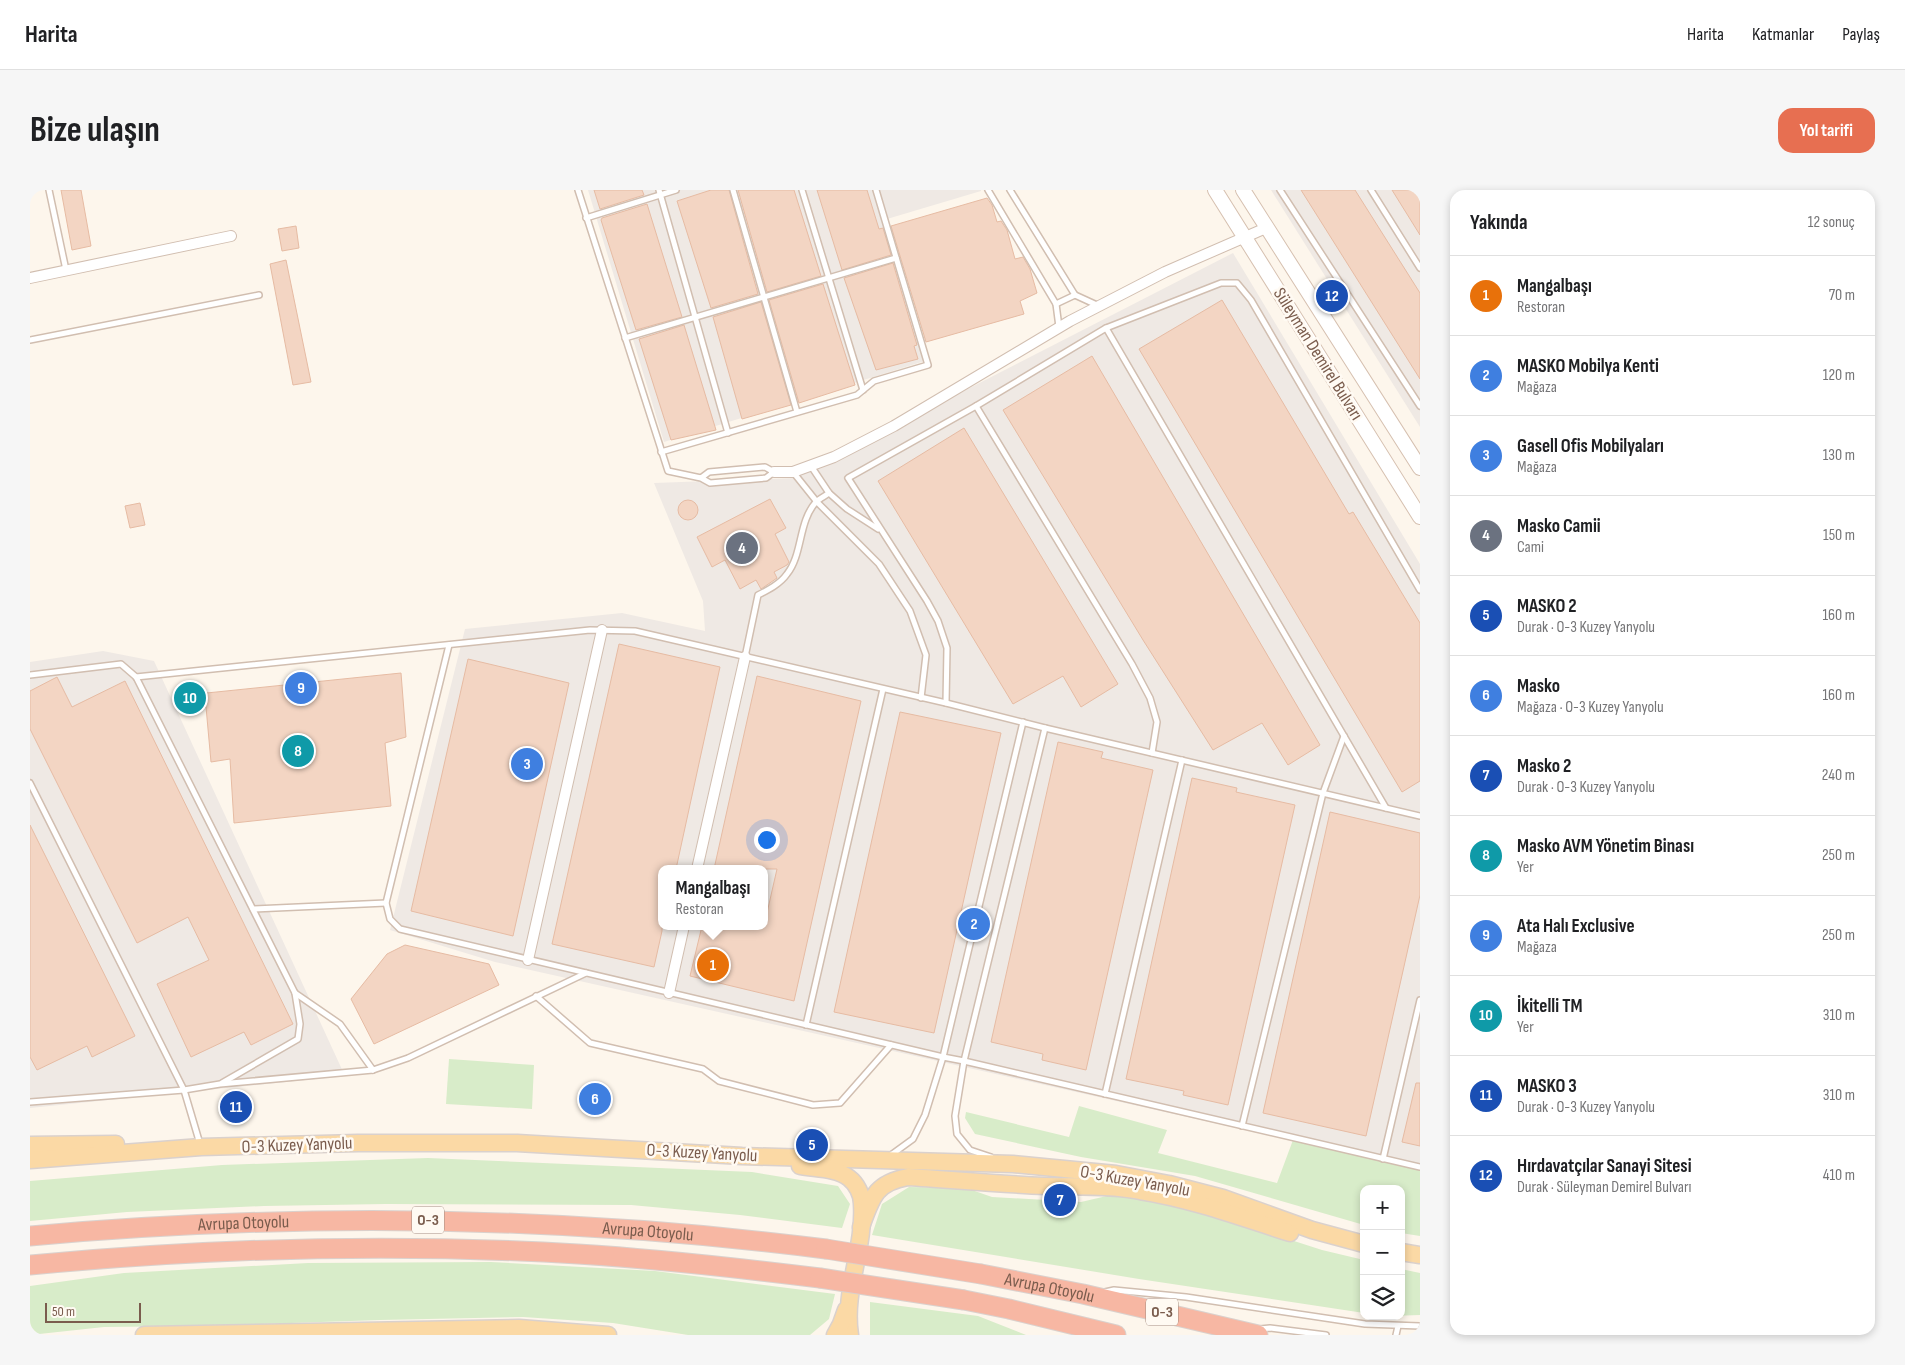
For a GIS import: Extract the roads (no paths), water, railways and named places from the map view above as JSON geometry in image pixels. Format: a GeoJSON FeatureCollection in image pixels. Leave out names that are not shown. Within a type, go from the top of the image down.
{"type":"FeatureCollection","features":[{"type":"Feature","properties":{"kind":"highway","name":"Avrupa Otoyolu"},"geometry":{"type":"LineString","coordinates":[[30,1236],[127,1228],[240,1222],[375,1219],[531,1223],[650,1230],[826,1249],[981,1274],[1083,1294],[1250,1333]]}},
{"type":"Feature","properties":{"kind":"highway","name":"Avrupa Otoyolu"},"geometry":{"type":"LineString","coordinates":[[30,1265],[214,1252],[446,1249],[579,1254],[671,1261],[820,1278],[964,1300],[1116,1335]]}},
{"type":"Feature","properties":{"kind":"main road","name":"Süleyman Demirel Bulvarı"},"geometry":{"type":"LineString","coordinates":[[1215,190],[1420,517]]}},
{"type":"Feature","properties":{"kind":"main road","name":"Süleyman Demirel Bulvarı"},"geometry":{"type":"LineString","coordinates":[[1242,190],[1420,468]]}},
{"type":"Feature","properties":{"kind":"main road","name":"O-3 Kuzey Yanyolu"},"geometry":{"type":"LineString","coordinates":[[30,1160],[201,1148],[358,1143],[517,1143],[742,1156],[1012,1164],[1116,1174],[1169,1184],[1223,1198],[1312,1230],[1360,1243]]}},
{"type":"Feature","properties":{"kind":"main road"},"geometry":{"type":"LineString","coordinates":[[30,1145],[113,1144],[201,1148]]}},
{"type":"Feature","properties":{"kind":"main road"},"geometry":{"type":"LineString","coordinates":[[742,1156],[836,1171],[849,1178],[859,1190],[862,1204],[861,1227],[849,1303],[842,1324],[835,1335]]}},
{"type":"Feature","properties":{"kind":"main road","name":"O-3 Kuzey Yanyolu"},"geometry":{"type":"LineString","coordinates":[[861,1227],[876,1191],[895,1180],[908,1177],[1044,1186],[1110,1186],[1167,1196],[1219,1210],[1312,1241],[1360,1254]]}},
{"type":"Feature","properties":{"kind":"main road"},"geometry":{"type":"LineString","coordinates":[[1405,1253],[1420,1256]]}},
{"type":"Feature","properties":{"kind":"main road"},"geometry":{"type":"LineString","coordinates":[[1405,1264],[1420,1266]]}},
{"type":"Feature","properties":{"kind":"main road"},"geometry":{"type":"LineString","coordinates":[[849,1303],[850,1335]]}},
{"type":"Feature","properties":{"kind":"main road"},"geometry":{"type":"LineString","coordinates":[[144,1335],[315,1334],[519,1328],[608,1335]]}},
{"type":"Feature","properties":{"kind":"street"},"geometry":{"type":"LineString","coordinates":[[774,472],[793,472],[834,457],[894,426],[1059,327],[1165,272],[1266,228]]}},
{"type":"Feature","properties":{"kind":"street"},"geometry":{"type":"LineString","coordinates":[[30,278],[231,236]]}},
{"type":"Feature","properties":{"kind":"street"},"geometry":{"type":"LineString","coordinates":[[528,960],[602,630]]}},
{"type":"Feature","properties":{"kind":"street"},"geometry":{"type":"LineString","coordinates":[[698,865],[745,657]]}},
{"type":"Feature","properties":{"kind":"street"},"geometry":{"type":"LineString","coordinates":[[669,993],[683,930]]}},
{"type":"Feature","properties":{"kind":"street"},"geometry":{"type":"LineString","coordinates":[[428,1335],[448,1330]]}},
{"type":"Feature","properties":{"kind":"lane"},"geometry":{"type":"LineString","coordinates":[[49,190],[66,271]]}},
{"type":"Feature","properties":{"kind":"lane"},"geometry":{"type":"LineString","coordinates":[[578,190],[668,471],[701,478],[710,483],[766,478],[774,472],[764,467],[709,472],[701,478]]}},
{"type":"Feature","properties":{"kind":"lane"},"geometry":{"type":"LineString","coordinates":[[586,218],[659,192],[676,190]]}},
{"type":"Feature","properties":{"kind":"lane"},"geometry":{"type":"LineString","coordinates":[[733,190],[797,412]]}},
{"type":"Feature","properties":{"kind":"lane"},"geometry":{"type":"LineString","coordinates":[[802,190],[862,390]]}},
{"type":"Feature","properties":{"kind":"lane"},"geometry":{"type":"LineString","coordinates":[[661,452],[856,395],[874,381],[928,365],[876,190]]}},
{"type":"Feature","properties":{"kind":"lane"},"geometry":{"type":"LineString","coordinates":[[988,190],[1056,304],[1059,327]]}},
{"type":"Feature","properties":{"kind":"lane"},"geometry":{"type":"LineString","coordinates":[[1010,190],[1075,295],[1099,306]]}},
{"type":"Feature","properties":{"kind":"lane"},"geometry":{"type":"LineString","coordinates":[[1280,190],[1420,406]]}},
{"type":"Feature","properties":{"kind":"lane"},"geometry":{"type":"LineString","coordinates":[[1370,190],[1420,268]]}},
{"type":"Feature","properties":{"kind":"lane"},"geometry":{"type":"LineString","coordinates":[[659,192],[728,433]]}},
{"type":"Feature","properties":{"kind":"lane"},"geometry":{"type":"LineString","coordinates":[[625,338],[896,258]]}},
{"type":"Feature","properties":{"kind":"lane"},"geometry":{"type":"LineString","coordinates":[[946,702],[947,648],[938,621],[848,478],[976,406],[1106,328],[1221,283],[1237,283],[1251,300],[1420,590]]}},
{"type":"Feature","properties":{"kind":"lane"},"geometry":{"type":"LineString","coordinates":[[30,340],[259,295]]}},
{"type":"Feature","properties":{"kind":"lane"},"geometry":{"type":"LineString","coordinates":[[1056,304],[1075,295]]}},
{"type":"Feature","properties":{"kind":"lane"},"geometry":{"type":"LineString","coordinates":[[1106,328],[1386,808]]}},
{"type":"Feature","properties":{"kind":"lane"},"geometry":{"type":"LineString","coordinates":[[976,406],[1132,664],[1150,698],[1157,722],[1152,754]]}},
{"type":"Feature","properties":{"kind":"lane"},"geometry":{"type":"LineString","coordinates":[[811,465],[829,493],[847,509],[881,530]]}},
{"type":"Feature","properties":{"kind":"lane"},"geometry":{"type":"LineString","coordinates":[[793,472],[816,502],[879,564],[910,611],[926,655],[922,698]]}},
{"type":"Feature","properties":{"kind":"lane"},"geometry":{"type":"LineString","coordinates":[[745,657],[758,595],[774,586],[790,570],[805,523],[816,502],[829,493]]}},
{"type":"Feature","properties":{"kind":"lane"},"geometry":{"type":"LineString","coordinates":[[136,678],[590,630],[635,632],[946,702],[1152,754],[1420,816]]}},
{"type":"Feature","properties":{"kind":"lane"},"geometry":{"type":"LineString","coordinates":[[449,644],[386,903],[390,919],[400,929],[1420,1167]]}},
{"type":"Feature","properties":{"kind":"lane"},"geometry":{"type":"LineString","coordinates":[[30,675],[121,664],[136,678],[295,992],[300,1024],[298,1039],[220,1084]]}},
{"type":"Feature","properties":{"kind":"lane"},"geometry":{"type":"LineString","coordinates":[[806,1025],[883,689]]}},
{"type":"Feature","properties":{"kind":"lane"},"geometry":{"type":"LineString","coordinates":[[884,1160],[913,1139],[925,1114],[943,1057],[1022,722]]}},
{"type":"Feature","properties":{"kind":"lane"},"geometry":{"type":"LineString","coordinates":[[1012,1164],[970,1150],[957,1134],[955,1116],[964,1061],[1045,728]]}},
{"type":"Feature","properties":{"kind":"lane"},"geometry":{"type":"LineString","coordinates":[[1242,1126],[1323,793],[1344,736]]}},
{"type":"Feature","properties":{"kind":"lane"},"geometry":{"type":"LineString","coordinates":[[1104,1094],[1182,760]]}},
{"type":"Feature","properties":{"kind":"lane"},"geometry":{"type":"LineString","coordinates":[[30,783],[184,1090],[201,1148]]}},
{"type":"Feature","properties":{"kind":"lane"},"geometry":{"type":"LineString","coordinates":[[253,910],[386,903]]}},
{"type":"Feature","properties":{"kind":"lane"},"geometry":{"type":"LineString","coordinates":[[30,1101],[184,1090],[220,1084],[373,1070],[408,1058],[587,973]]}},
{"type":"Feature","properties":{"kind":"lane"},"geometry":{"type":"LineString","coordinates":[[295,992],[340,1024],[373,1070]]}},
{"type":"Feature","properties":{"kind":"lane"},"geometry":{"type":"LineString","coordinates":[[536,996],[590,1043],[703,1069],[719,1081],[813,1105],[840,1103],[891,1045]]}},
{"type":"Feature","properties":{"kind":"lane"},"geometry":{"type":"LineString","coordinates":[[1382,1159],[1420,1000]]}},
{"type":"Feature","properties":{"kind":"lane"},"geometry":{"type":"LineString","coordinates":[[1083,1294],[1114,1290],[1186,1297],[1365,1324],[1420,1326]]}},
{"type":"Feature","properties":{"kind":"lane"},"geometry":{"type":"LineString","coordinates":[[1396,1335],[1398,1326]]}},
{"type":"Feature","properties":{"kind":"lane"},"geometry":{"type":"LineString","coordinates":[[1250,1333],[1270,1328],[1326,1335]]}},
{"type":"Feature","properties":{"kind":"place","name":"Hırdavatçılar Sanayi Sitesi"},"geometry":{"type":"Point","coordinates":[1332,296]}},
{"type":"Feature","properties":{"kind":"place","name":"Masko Camii"},"geometry":{"type":"Point","coordinates":[742,548]}},
{"type":"Feature","properties":{"kind":"place","name":"Ata Halı Exclusive"},"geometry":{"type":"Point","coordinates":[301,688]}},
{"type":"Feature","properties":{"kind":"place","name":"İkitelli TM"},"geometry":{"type":"Point","coordinates":[190,698]}},
{"type":"Feature","properties":{"kind":"place","name":"Masko AVM Yönetim Binası"},"geometry":{"type":"Point","coordinates":[298,751]}},
{"type":"Feature","properties":{"kind":"place","name":"Gasell Ofis Mobilyaları"},"geometry":{"type":"Point","coordinates":[527,764]}},
{"type":"Feature","properties":{"kind":"place","name":"MASKO Mobilya Kenti"},"geometry":{"type":"Point","coordinates":[974,924]}},
{"type":"Feature","properties":{"kind":"place","name":"Mangalbaşı"},"geometry":{"type":"Point","coordinates":[713,965]}},
{"type":"Feature","properties":{"kind":"place","name":"Masko"},"geometry":{"type":"Point","coordinates":[595,1099]}},
{"type":"Feature","properties":{"kind":"place","name":"MASKO 3"},"geometry":{"type":"Point","coordinates":[236,1107]}},
{"type":"Feature","properties":{"kind":"place","name":"MASKO 2"},"geometry":{"type":"Point","coordinates":[812,1145]}},
{"type":"Feature","properties":{"kind":"place","name":"Masko 2"},"geometry":{"type":"Point","coordinates":[1060,1200]}}]}
